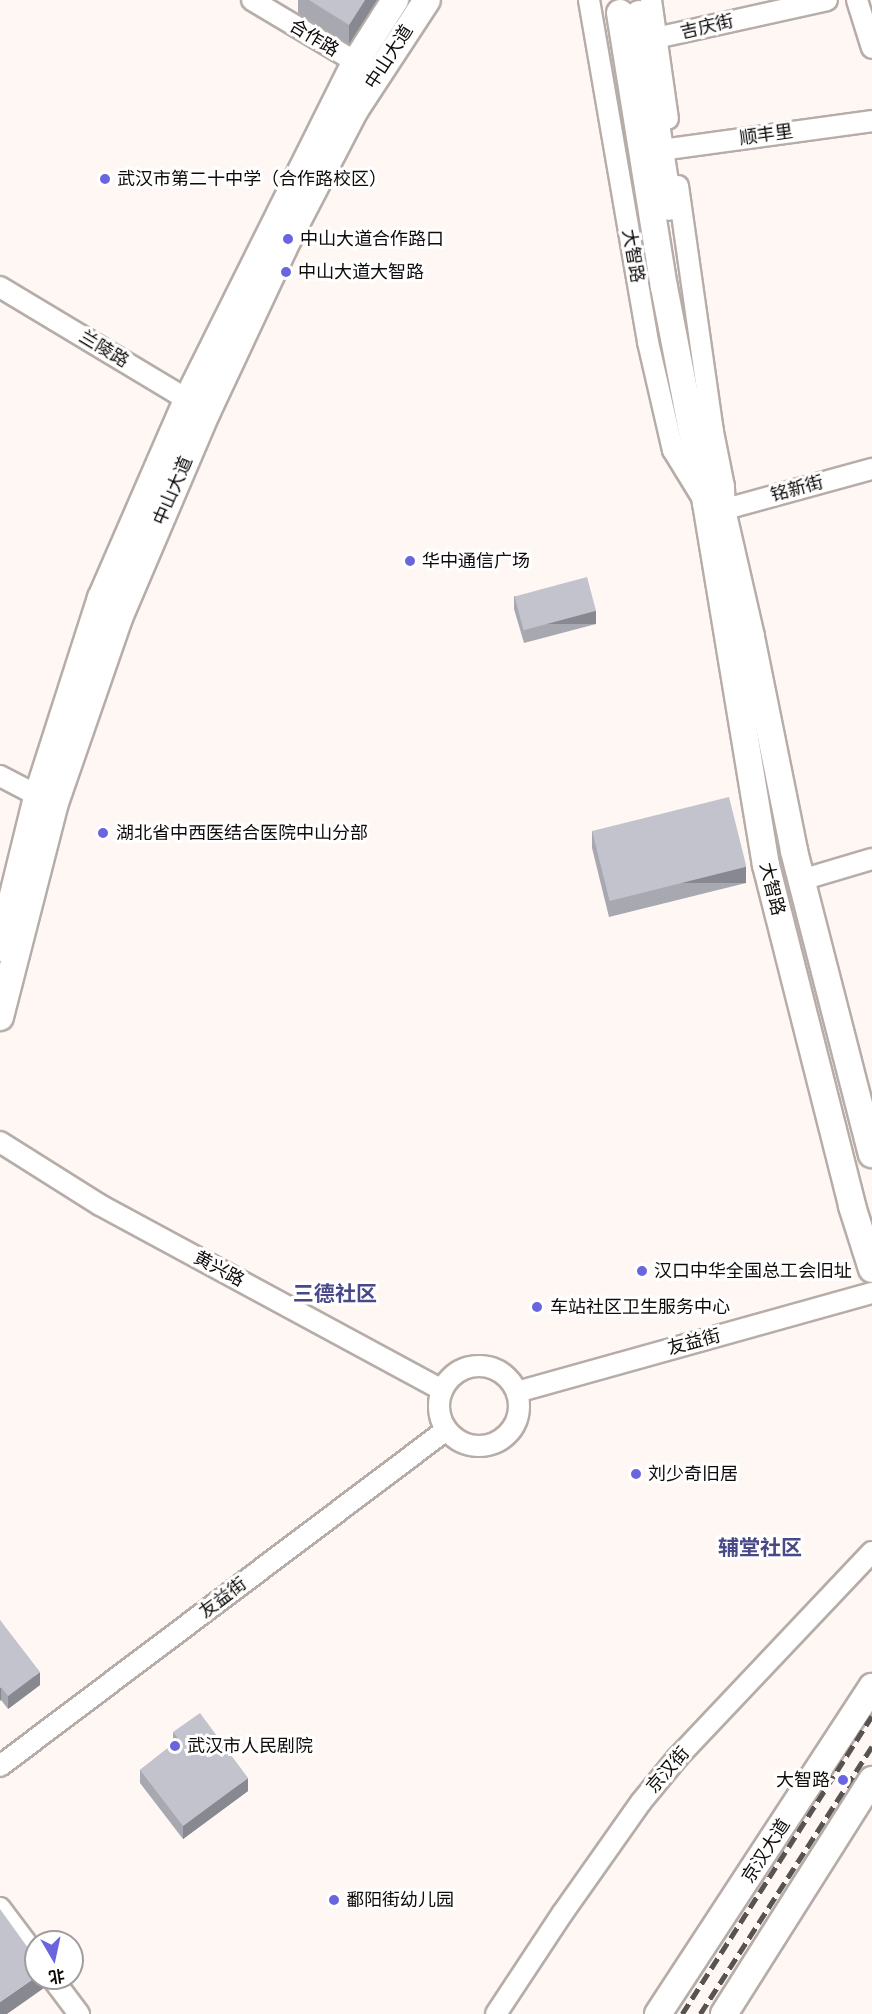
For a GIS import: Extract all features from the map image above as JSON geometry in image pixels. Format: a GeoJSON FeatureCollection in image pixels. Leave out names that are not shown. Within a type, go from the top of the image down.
{"type":"FeatureCollection","features":[{"type":"Feature","properties":{"kind":"main road","name":"中山大道"},"geometry":{"type":"LineString","coordinates":[[0,948],[46,800],[119,618],[197,405],[355,63],[395,0]]}},
{"type":"Feature","properties":{"kind":"main road","name":"中山大道"},"geometry":{"type":"LineString","coordinates":[[197,405],[288,239],[355,110],[427,0]]}},
{"type":"Feature","properties":{"kind":"main road","name":"大智路"},"geometry":{"type":"LineString","coordinates":[[636,9],[664,287],[716,500],[801,880],[871,1146]]}},
{"type":"Feature","properties":{"kind":"main road","name":"大智路"},"geometry":{"type":"LineString","coordinates":[[636,9],[666,149],[675,247],[716,500],[766,865],[852,1206],[872,1269]]}},
{"type":"Feature","properties":{"kind":"main road","name":"中山大道"},"geometry":{"type":"LineString","coordinates":[[0,1017],[46,800]]}},
{"type":"Feature","properties":{"kind":"main road","name":"京汉大道"},"geometry":{"type":"LineString","coordinates":[[658,2014],[872,1687]]}},
{"type":"Feature","properties":{"kind":"main road"},"geometry":{"type":"LineString","coordinates":[[724,2014],[872,1780]]}},
{"type":"Feature","properties":{"kind":"street","name":"合作路"},"geometry":{"type":"LineString","coordinates":[[252,0],[355,63],[378,73]]}},
{"type":"Feature","properties":{"kind":"street","name":"大智路"},"geometry":{"type":"LineString","coordinates":[[589,0],[648,342],[673,450],[716,500]]}},
{"type":"Feature","properties":{"kind":"street","name":"吉庆街"},"geometry":{"type":"LineString","coordinates":[[656,38],[827,0]]}},
{"type":"Feature","properties":{"kind":"street"},"geometry":{"type":"LineString","coordinates":[[857,0],[872,48]]}},
{"type":"Feature","properties":{"kind":"street","name":"大智路"},"geometry":{"type":"LineString","coordinates":[[636,9],[656,38],[666,149]]}},
{"type":"Feature","properties":{"kind":"street","name":"顺丰里"},"geometry":{"type":"LineString","coordinates":[[666,149],[872,121]]}},
{"type":"Feature","properties":{"kind":"street","name":"兰陵路"},"geometry":{"type":"LineString","coordinates":[[0,287],[197,405]]}},
{"type":"Feature","properties":{"kind":"street","name":"铭新街"},"geometry":{"type":"LineString","coordinates":[[716,500],[872,469]]}},
{"type":"Feature","properties":{"kind":"street"},"geometry":{"type":"LineString","coordinates":[[0,776],[46,800]]}},
{"type":"Feature","properties":{"kind":"street"},"geometry":{"type":"LineString","coordinates":[[801,880],[872,859]]}},
{"type":"Feature","properties":{"kind":"street","name":"黄兴路"},"geometry":{"type":"LineString","coordinates":[[0,1142],[100,1204],[442,1390]]}},
{"type":"Feature","properties":{"kind":"street","name":"友益街"},"geometry":{"type":"LineString","coordinates":[[517,1392],[872,1293]]}},
{"type":"Feature","properties":{"kind":"street"},"geometry":{"type":"LineString","coordinates":[[471,1367],[485,1367],[499,1371],[510,1380],[517,1392],[519,1411],[515,1424],[507,1436],[495,1443],[481,1447],[469,1445],[456,1440],[446,1430],[439,1410],[442,1390],[458,1372],[471,1367]]}},
{"type":"Feature","properties":{"kind":"street","name":"友益街"},"geometry":{"type":"LineString","coordinates":[[0,1766],[446,1430]]}},
{"type":"Feature","properties":{"kind":"street","name":"京汉街"},"geometry":{"type":"LineString","coordinates":[[496,2014],[562,1914],[646,1795],[678,1757],[872,1552]]}},
{"type":"Feature","properties":{"kind":"street"},"geometry":{"type":"LineString","coordinates":[[0,1908],[24,1940]]}},
{"type":"Feature","properties":{"kind":"street"},"geometry":{"type":"LineString","coordinates":[[61,1990],[79,2014]]}},
{"type":"Feature","properties":{"kind":"building"},"geometry":{"type":"Polygon","coordinates":[[[309,0],[365,0],[349,25],[309,0]]]}},
{"type":"Feature","properties":{"kind":"building"},"geometry":{"type":"Polygon","coordinates":[[[587,577],[596,611],[524,630],[515,596],[587,577]]]}},
{"type":"Feature","properties":{"kind":"building"},"geometry":{"type":"Polygon","coordinates":[[[729,797],[746,867],[610,901],[592,831],[729,797]]]}},
{"type":"Feature","properties":{"kind":"building"},"geometry":{"type":"Polygon","coordinates":[[[0,1620],[40,1672],[8,1696],[0,1688],[0,1620]]]}},
{"type":"Feature","properties":{"kind":"building"},"geometry":{"type":"Polygon","coordinates":[[[200,1713],[248,1778],[183,1826],[140,1770],[179,1740],[173,1732],[200,1713]]]}},
{"type":"Feature","properties":{"kind":"building"},"geometry":{"type":"Polygon","coordinates":[[[0,1909],[24,1942],[24,1985],[0,2002],[0,1909]]]}},
{"type":"Feature","properties":{"kind":"railway"},"geometry":{"type":"LineString","coordinates":[[682,2014],[872,1716]]}},
{"type":"Feature","properties":{"kind":"railway"},"geometry":{"type":"LineString","coordinates":[[700,2014],[872,1746]]}},
{"type":"Feature","properties":{"kind":"place","name":"武汉市第二十中学（合作路校区）"},"geometry":{"type":"Point","coordinates":[105,179]}},
{"type":"Feature","properties":{"kind":"place","name":"中山大道合作路口"},"geometry":{"type":"Point","coordinates":[288,239]}},
{"type":"Feature","properties":{"kind":"place","name":"中山大道大智路"},"geometry":{"type":"Point","coordinates":[286,272]}},
{"type":"Feature","properties":{"kind":"place","name":"华中通信广场"},"geometry":{"type":"Point","coordinates":[410,561]}},
{"type":"Feature","properties":{"kind":"place","name":"湖北省中西医结合医院中山分部"},"geometry":{"type":"Point","coordinates":[103,833]}},
{"type":"Feature","properties":{"kind":"place","name":"汉口中华全国总工会旧址"},"geometry":{"type":"Point","coordinates":[642,1271]}},
{"type":"Feature","properties":{"kind":"place","name":"车站社区卫生服务中心"},"geometry":{"type":"Point","coordinates":[537,1307]}},
{"type":"Feature","properties":{"kind":"place","name":"刘少奇旧居"},"geometry":{"type":"Point","coordinates":[636,1474]}},
{"type":"Feature","properties":{"kind":"place","name":"武汉市人民剧院"},"geometry":{"type":"Point","coordinates":[175,1746]}},
{"type":"Feature","properties":{"kind":"place","name":"大智路"},"geometry":{"type":"Point","coordinates":[843,1780]}},
{"type":"Feature","properties":{"kind":"place","name":"鄱阳街幼儿园"},"geometry":{"type":"Point","coordinates":[334,1900]}},
{"type":"Feature","properties":{"kind":"district","name":"三德社区"},"geometry":{"type":"Point","coordinates":[335,1295]}},
{"type":"Feature","properties":{"kind":"district","name":"辅堂社区"},"geometry":{"type":"Point","coordinates":[760,1549]}}]}
